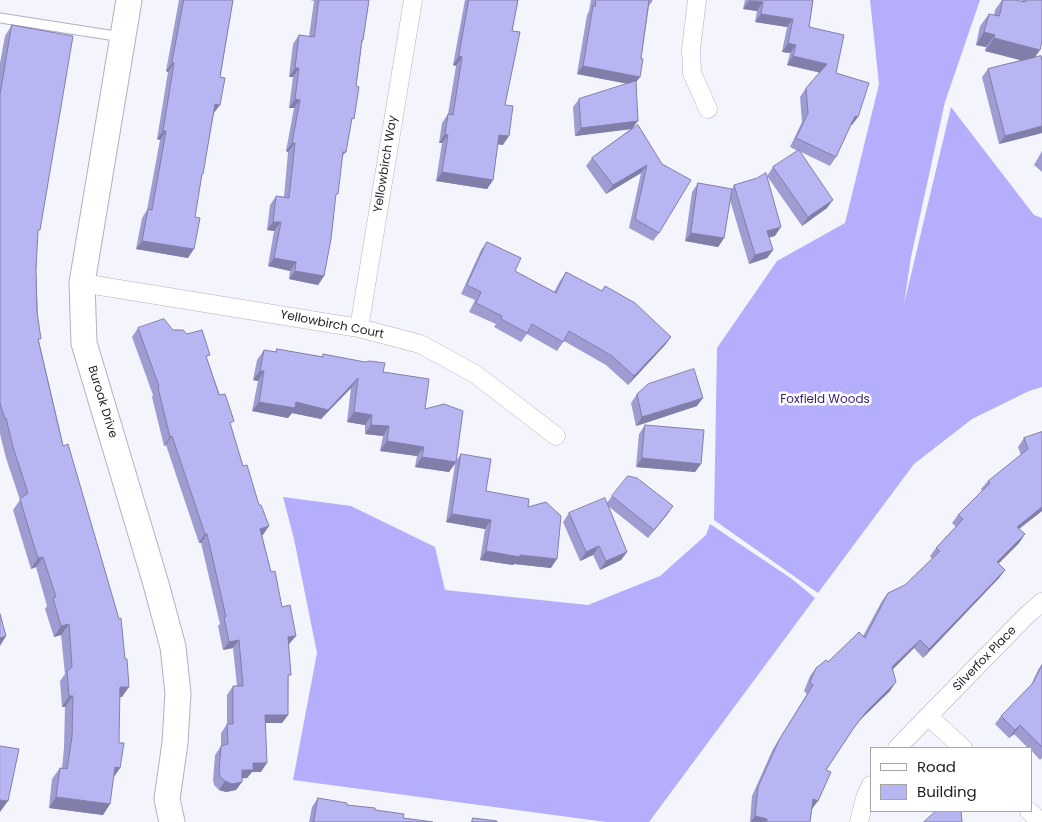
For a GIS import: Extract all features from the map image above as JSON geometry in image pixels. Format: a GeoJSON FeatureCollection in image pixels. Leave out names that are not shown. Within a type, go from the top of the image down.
{"type":"FeatureCollection","features":[{"type":"Feature","properties":{"kind":"street","name":"Buroak Drive"},"geometry":{"type":"LineString","coordinates":[[129,0],[82,283],[84,343],[156,584],[173,648],[178,693],[176,743],[169,810],[154,822]]}},
{"type":"Feature","properties":{"kind":"street","name":"Yellowbirch Way"},"geometry":{"type":"LineString","coordinates":[[359,328],[413,0]]}},
{"type":"Feature","properties":{"kind":"street"},"geometry":{"type":"LineString","coordinates":[[697,0],[691,49],[692,73],[708,109]]}},
{"type":"Feature","properties":{"kind":"street","name":"Yellowbirch Court"},"geometry":{"type":"LineString","coordinates":[[82,283],[359,328],[420,344],[475,374],[556,436]]}},
{"type":"Feature","properties":{"kind":"street","name":"Silverfox Place"},"geometry":{"type":"LineString","coordinates":[[898,747],[1027,614],[1042,602]]}},
{"type":"Feature","properties":{"kind":"street"},"geometry":{"type":"LineString","coordinates":[[928,716],[961,747]]}},
{"type":"Feature","properties":{"kind":"street"},"geometry":{"type":"LineString","coordinates":[[860,822],[865,798],[870,787]]}},
{"type":"Feature","properties":{"kind":"street"},"geometry":{"type":"LineString","coordinates":[[1030,812],[1041,822]]}},
{"type":"Feature","properties":{"kind":"lane"},"geometry":{"type":"LineString","coordinates":[[0,18],[123,37]]}},
{"type":"Feature","properties":{"kind":"green space","name":"Foxfield Woods"},"geometry":{"type":"Polygon","coordinates":[[[870,0],[980,0],[945,102],[911,257],[904,304],[951,107],[1034,215],[1042,218],[1042,387],[1029,391],[972,419],[914,464],[818,593],[714,520],[717,348],[777,261],[845,223],[879,84],[870,0]]]}},
{"type":"Feature","properties":{"kind":"green space"},"geometry":{"type":"Polygon","coordinates":[[[283,497],[351,506],[435,547],[445,590],[588,605],[660,576],[706,535],[710,524],[792,579],[815,598],[649,822],[606,822],[293,780],[317,653],[294,539],[283,497]]]}},
{"type":"Feature","properties":{"kind":"building"},"geometry":{"type":"Polygon","coordinates":[[[184,0],[233,0],[220,77],[225,78],[220,105],[215,104],[202,174],[195,217],[200,218],[194,249],[142,241],[148,209],[152,210],[166,131],[163,131],[174,63],[172,63],[184,0]]]}},
{"type":"Feature","properties":{"kind":"building"},"geometry":{"type":"Polygon","coordinates":[[[319,0],[369,0],[356,86],[359,87],[354,119],[352,118],[346,152],[343,152],[324,276],[295,271],[296,262],[274,258],[281,222],[273,222],[276,196],[289,198],[295,143],[292,143],[300,100],[295,99],[299,68],[295,68],[299,35],[314,37],[319,0]]]}},
{"type":"Feature","properties":{"kind":"building"},"geometry":{"type":"Polygon","coordinates":[[[469,0],[518,0],[512,31],[520,32],[505,105],[513,106],[509,136],[499,135],[493,180],[442,172],[448,135],[445,134],[448,114],[453,115],[462,57],[459,56],[469,0]]]}},
{"type":"Feature","properties":{"kind":"building"},"geometry":{"type":"Polygon","coordinates":[[[596,0],[649,0],[640,77],[583,66],[593,6],[595,6],[596,0]]]}},
{"type":"Feature","properties":{"kind":"building"},"geometry":{"type":"Polygon","coordinates":[[[750,0],[813,0],[809,27],[844,35],[836,73],[869,83],[858,117],[855,116],[836,157],[796,138],[808,113],[806,88],[827,64],[793,56],[796,45],[788,43],[793,19],[761,14],[763,2],[750,0]]]}},
{"type":"Feature","properties":{"kind":"building"},"geometry":{"type":"Polygon","coordinates":[[[1003,0],[1025,2],[1026,0],[1042,0],[1042,41],[1040,50],[994,38],[995,35],[984,32],[989,14],[999,16],[1003,0]]]}},
{"type":"Feature","properties":{"kind":"building"},"geometry":{"type":"Polygon","coordinates":[[[12,25],[73,36],[40,230],[38,230],[36,270],[37,312],[41,339],[38,339],[63,446],[68,444],[119,619],[121,618],[129,687],[120,687],[119,743],[124,743],[120,768],[115,767],[110,804],[56,797],[60,768],[67,769],[72,737],[73,696],[69,696],[67,671],[72,667],[69,624],[61,626],[53,598],[56,597],[43,557],[38,558],[28,526],[20,499],[28,493],[0,403],[0,95],[12,25]]]}},
{"type":"Feature","properties":{"kind":"building"},"geometry":{"type":"Polygon","coordinates":[[[1041,56],[1042,126],[1005,136],[988,69],[1041,56]]]}},
{"type":"Feature","properties":{"kind":"building"},"geometry":{"type":"Polygon","coordinates":[[[636,81],[638,121],[581,128],[579,99],[636,81]]]}},
{"type":"Feature","properties":{"kind":"building"},"geometry":{"type":"Polygon","coordinates":[[[638,125],[662,164],[691,180],[659,233],[635,219],[647,165],[613,185],[592,158],[638,125]]]}},
{"type":"Feature","properties":{"kind":"building"},"geometry":{"type":"Polygon","coordinates":[[[799,150],[833,200],[808,217],[773,167],[799,150]]]}},
{"type":"Feature","properties":{"kind":"building"},"geometry":{"type":"Polygon","coordinates":[[[766,173],[781,227],[767,231],[773,250],[755,255],[734,185],[757,178],[766,173]]]}},
{"type":"Feature","properties":{"kind":"building"},"geometry":{"type":"Polygon","coordinates":[[[698,183],[732,189],[724,238],[691,233],[698,183]]]}},
{"type":"Feature","properties":{"kind":"building"},"geometry":{"type":"Polygon","coordinates":[[[487,242],[521,258],[515,271],[556,293],[566,272],[602,291],[605,286],[635,303],[671,337],[634,376],[612,356],[569,331],[563,342],[532,324],[527,333],[501,319],[502,316],[476,303],[481,292],[467,285],[487,242]]]}},
{"type":"Feature","properties":{"kind":"building"},"geometry":{"type":"Polygon","coordinates":[[[164,319],[173,330],[183,330],[187,334],[202,330],[210,355],[206,356],[219,395],[225,394],[234,421],[230,423],[243,466],[247,465],[259,505],[261,505],[269,526],[260,529],[271,572],[275,571],[282,607],[290,605],[296,636],[288,637],[291,675],[288,675],[288,715],[265,715],[267,763],[253,763],[253,770],[242,770],[242,782],[232,784],[220,777],[219,771],[221,746],[228,744],[227,724],[233,724],[233,686],[243,686],[239,640],[229,642],[224,617],[226,617],[207,534],[205,534],[172,436],[170,437],[159,386],[138,328],[164,319]]]}},
{"type":"Feature","properties":{"kind":"building"},"geometry":{"type":"Polygon","coordinates":[[[277,349],[323,357],[323,354],[365,362],[385,363],[383,372],[429,379],[425,409],[444,404],[463,411],[456,462],[422,457],[424,447],[387,441],[389,426],[371,425],[372,415],[354,412],[358,378],[328,410],[296,402],[295,408],[259,402],[264,371],[260,371],[264,350],[276,352],[277,349]]]}},
{"type":"Feature","properties":{"kind":"building"},"geometry":{"type":"Polygon","coordinates":[[[694,369],[703,398],[642,417],[637,394],[648,384],[694,369]]]}},
{"type":"Feature","properties":{"kind":"building"},"geometry":{"type":"Polygon","coordinates":[[[645,425],[704,430],[701,464],[642,458],[645,425]]]}},
{"type":"Feature","properties":{"kind":"building"},"geometry":{"type":"Polygon","coordinates":[[[1042,432],[1042,507],[1017,527],[1025,534],[997,562],[1005,570],[929,649],[920,640],[892,667],[896,682],[855,726],[826,770],[831,772],[818,801],[813,799],[810,822],[767,822],[767,819],[755,816],[758,787],[779,740],[813,685],[810,682],[816,668],[826,660],[828,662],[859,632],[865,638],[888,593],[905,585],[940,551],[936,548],[963,519],[958,515],[990,483],[988,481],[1028,449],[1024,438],[1042,432]]]}},
{"type":"Feature","properties":{"kind":"building"},"geometry":{"type":"Polygon","coordinates":[[[461,454],[491,459],[486,491],[529,499],[528,507],[546,502],[561,516],[557,559],[520,555],[520,557],[486,551],[491,520],[452,514],[461,454]]]}},
{"type":"Feature","properties":{"kind":"building"},"geometry":{"type":"Polygon","coordinates":[[[628,476],[637,478],[673,506],[654,530],[612,496],[628,476]]]}},
{"type":"Feature","properties":{"kind":"building"},"geometry":{"type":"Polygon","coordinates":[[[605,498],[627,552],[606,561],[599,546],[586,552],[569,513],[605,498]]]}},
{"type":"Feature","properties":{"kind":"building"},"geometry":{"type":"Polygon","coordinates":[[[0,614],[6,636],[0,638],[0,614]]]}},
{"type":"Feature","properties":{"kind":"building"},"geometry":{"type":"Polygon","coordinates":[[[1042,665],[1042,747],[1020,725],[1015,730],[1001,716],[1033,683],[1042,665]]]}},
{"type":"Feature","properties":{"kind":"building"},"geometry":{"type":"Polygon","coordinates":[[[0,746],[19,749],[8,801],[0,800],[0,746]]]}},
{"type":"Feature","properties":{"kind":"building"},"geometry":{"type":"Polygon","coordinates":[[[318,798],[347,803],[347,805],[404,814],[403,818],[433,822],[314,822],[318,798]]]}},
{"type":"Feature","properties":{"kind":"building"},"geometry":{"type":"Polygon","coordinates":[[[935,812],[961,812],[962,822],[924,822],[935,812]]]}},
{"type":"Feature","properties":{"kind":"building"},"geometry":{"type":"Polygon","coordinates":[[[473,818],[497,821],[497,822],[472,822],[473,818]]]}}]}
